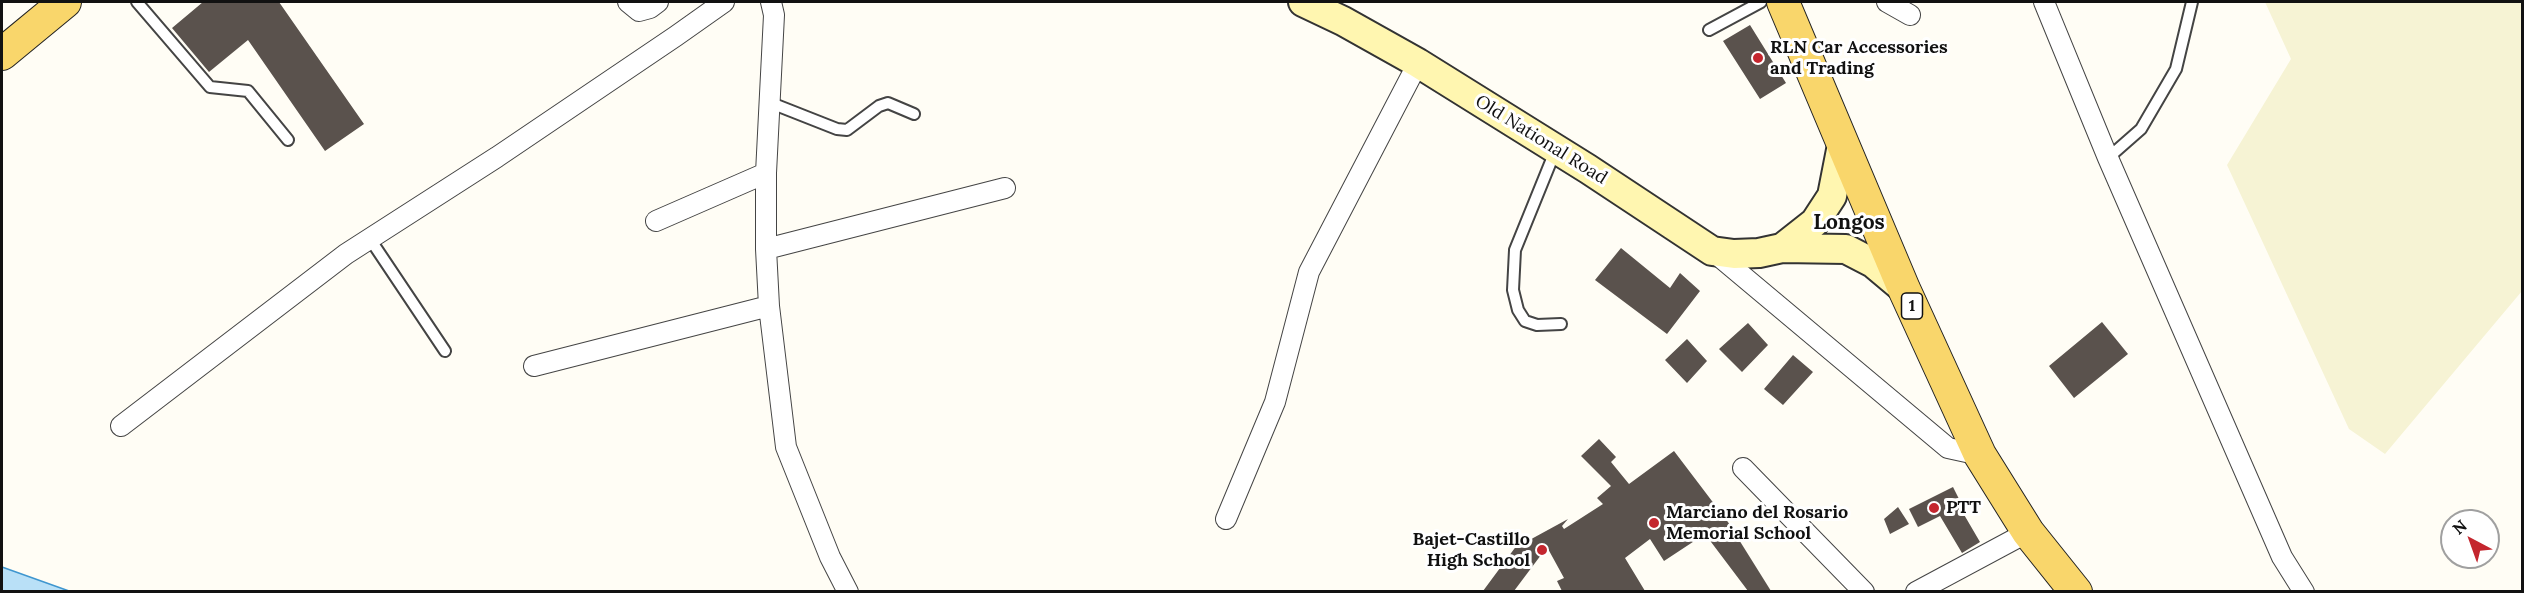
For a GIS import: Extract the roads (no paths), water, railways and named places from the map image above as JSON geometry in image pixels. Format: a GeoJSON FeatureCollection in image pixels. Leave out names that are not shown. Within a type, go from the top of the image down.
{"type":"FeatureCollection","features":[{"type":"Feature","properties":{"kind":"main road"},"geometry":{"type":"LineString","coordinates":[[2,54],[65,2]]}},
{"type":"Feature","properties":{"kind":"main road","name":"Old National Road"},"geometry":{"type":"LineString","coordinates":[[1303,2],[1343,21],[1418,63],[1556,149],[1712,251],[1734,255],[1782,248],[1846,249],[1873,262],[1904,289]]}},
{"type":"Feature","properties":{"kind":"main road","name":"1"},"geometry":{"type":"LineString","coordinates":[[1783,2],[1904,289],[1980,455],[2028,532],[2076,591]]}},
{"type":"Feature","properties":{"kind":"main road","name":"Old National Road"},"geometry":{"type":"LineString","coordinates":[[1782,248],[1815,222],[1832,196],[1842,145]]}},
{"type":"Feature","properties":{"kind":"street"},"geometry":{"type":"LineString","coordinates":[[628,2],[639,11],[650,8],[658,2]]}},
{"type":"Feature","properties":{"kind":"street"},"geometry":{"type":"LineString","coordinates":[[121,426],[346,254],[497,157],[724,2]]}},
{"type":"Feature","properties":{"kind":"street"},"geometry":{"type":"LineString","coordinates":[[771,2],[774,15],[766,173],[766,249],[769,306],[786,447],[830,557],[848,591]]}},
{"type":"Feature","properties":{"kind":"street"},"geometry":{"type":"LineString","coordinates":[[1887,2],[1910,15]]}},
{"type":"Feature","properties":{"kind":"street"},"geometry":{"type":"LineString","coordinates":[[2044,2],[2108,158],[2282,556],[2304,591]]}},
{"type":"Feature","properties":{"kind":"street"},"geometry":{"type":"LineString","coordinates":[[1226,519],[1275,402],[1309,272],[1418,63]]}},
{"type":"Feature","properties":{"kind":"street"},"geometry":{"type":"LineString","coordinates":[[656,221],[766,173]]}},
{"type":"Feature","properties":{"kind":"street"},"geometry":{"type":"LineString","coordinates":[[766,249],[1005,188]]}},
{"type":"Feature","properties":{"kind":"street"},"geometry":{"type":"LineString","coordinates":[[1712,251],[1948,448],[1980,455]]}},
{"type":"Feature","properties":{"kind":"street"},"geometry":{"type":"LineString","coordinates":[[534,366],[769,306]]}},
{"type":"Feature","properties":{"kind":"street"},"geometry":{"type":"LineString","coordinates":[[1743,468],[1864,591]]}},
{"type":"Feature","properties":{"kind":"street"},"geometry":{"type":"LineString","coordinates":[[1916,591],[2028,532]]}},
{"type":"Feature","properties":{"kind":"lane"},"geometry":{"type":"LineString","coordinates":[[137,2],[210,87],[248,91],[288,140]]}},
{"type":"Feature","properties":{"kind":"lane"},"geometry":{"type":"LineString","coordinates":[[1709,30],[1761,2]]}},
{"type":"Feature","properties":{"kind":"lane"},"geometry":{"type":"LineString","coordinates":[[2108,158],[2141,129],[2176,69],[2192,2]]}},
{"type":"Feature","properties":{"kind":"lane"},"geometry":{"type":"LineString","coordinates":[[771,103],[837,129],[847,130],[879,106],[888,103],[914,114]]}},
{"type":"Feature","properties":{"kind":"lane"},"geometry":{"type":"LineString","coordinates":[[1556,149],[1515,250],[1513,290],[1518,310],[1525,321],[1537,325],[1561,324]]}},
{"type":"Feature","properties":{"kind":"lane"},"geometry":{"type":"LineString","coordinates":[[370,239],[445,351]]}},
{"type":"Feature","properties":{"kind":"water"},"geometry":{"type":"Polygon","coordinates":[[[2,567],[69,591],[2,591],[2,567]]]}},
{"type":"Feature","properties":{"kind":"place","name":"RLN Car Accessories and Trading"},"geometry":{"type":"Point","coordinates":[1758,58]}},
{"type":"Feature","properties":{"kind":"place","name":"PTT"},"geometry":{"type":"Point","coordinates":[1934,508]}},
{"type":"Feature","properties":{"kind":"place","name":"Marciano del Rosario Memorial School"},"geometry":{"type":"Point","coordinates":[1654,523]}},
{"type":"Feature","properties":{"kind":"place","name":"Bajet-Castillo High School"},"geometry":{"type":"Point","coordinates":[1542,550]}},
{"type":"Feature","properties":{"kind":"district","name":"Longos"},"geometry":{"type":"Point","coordinates":[1849,223]}}]}
